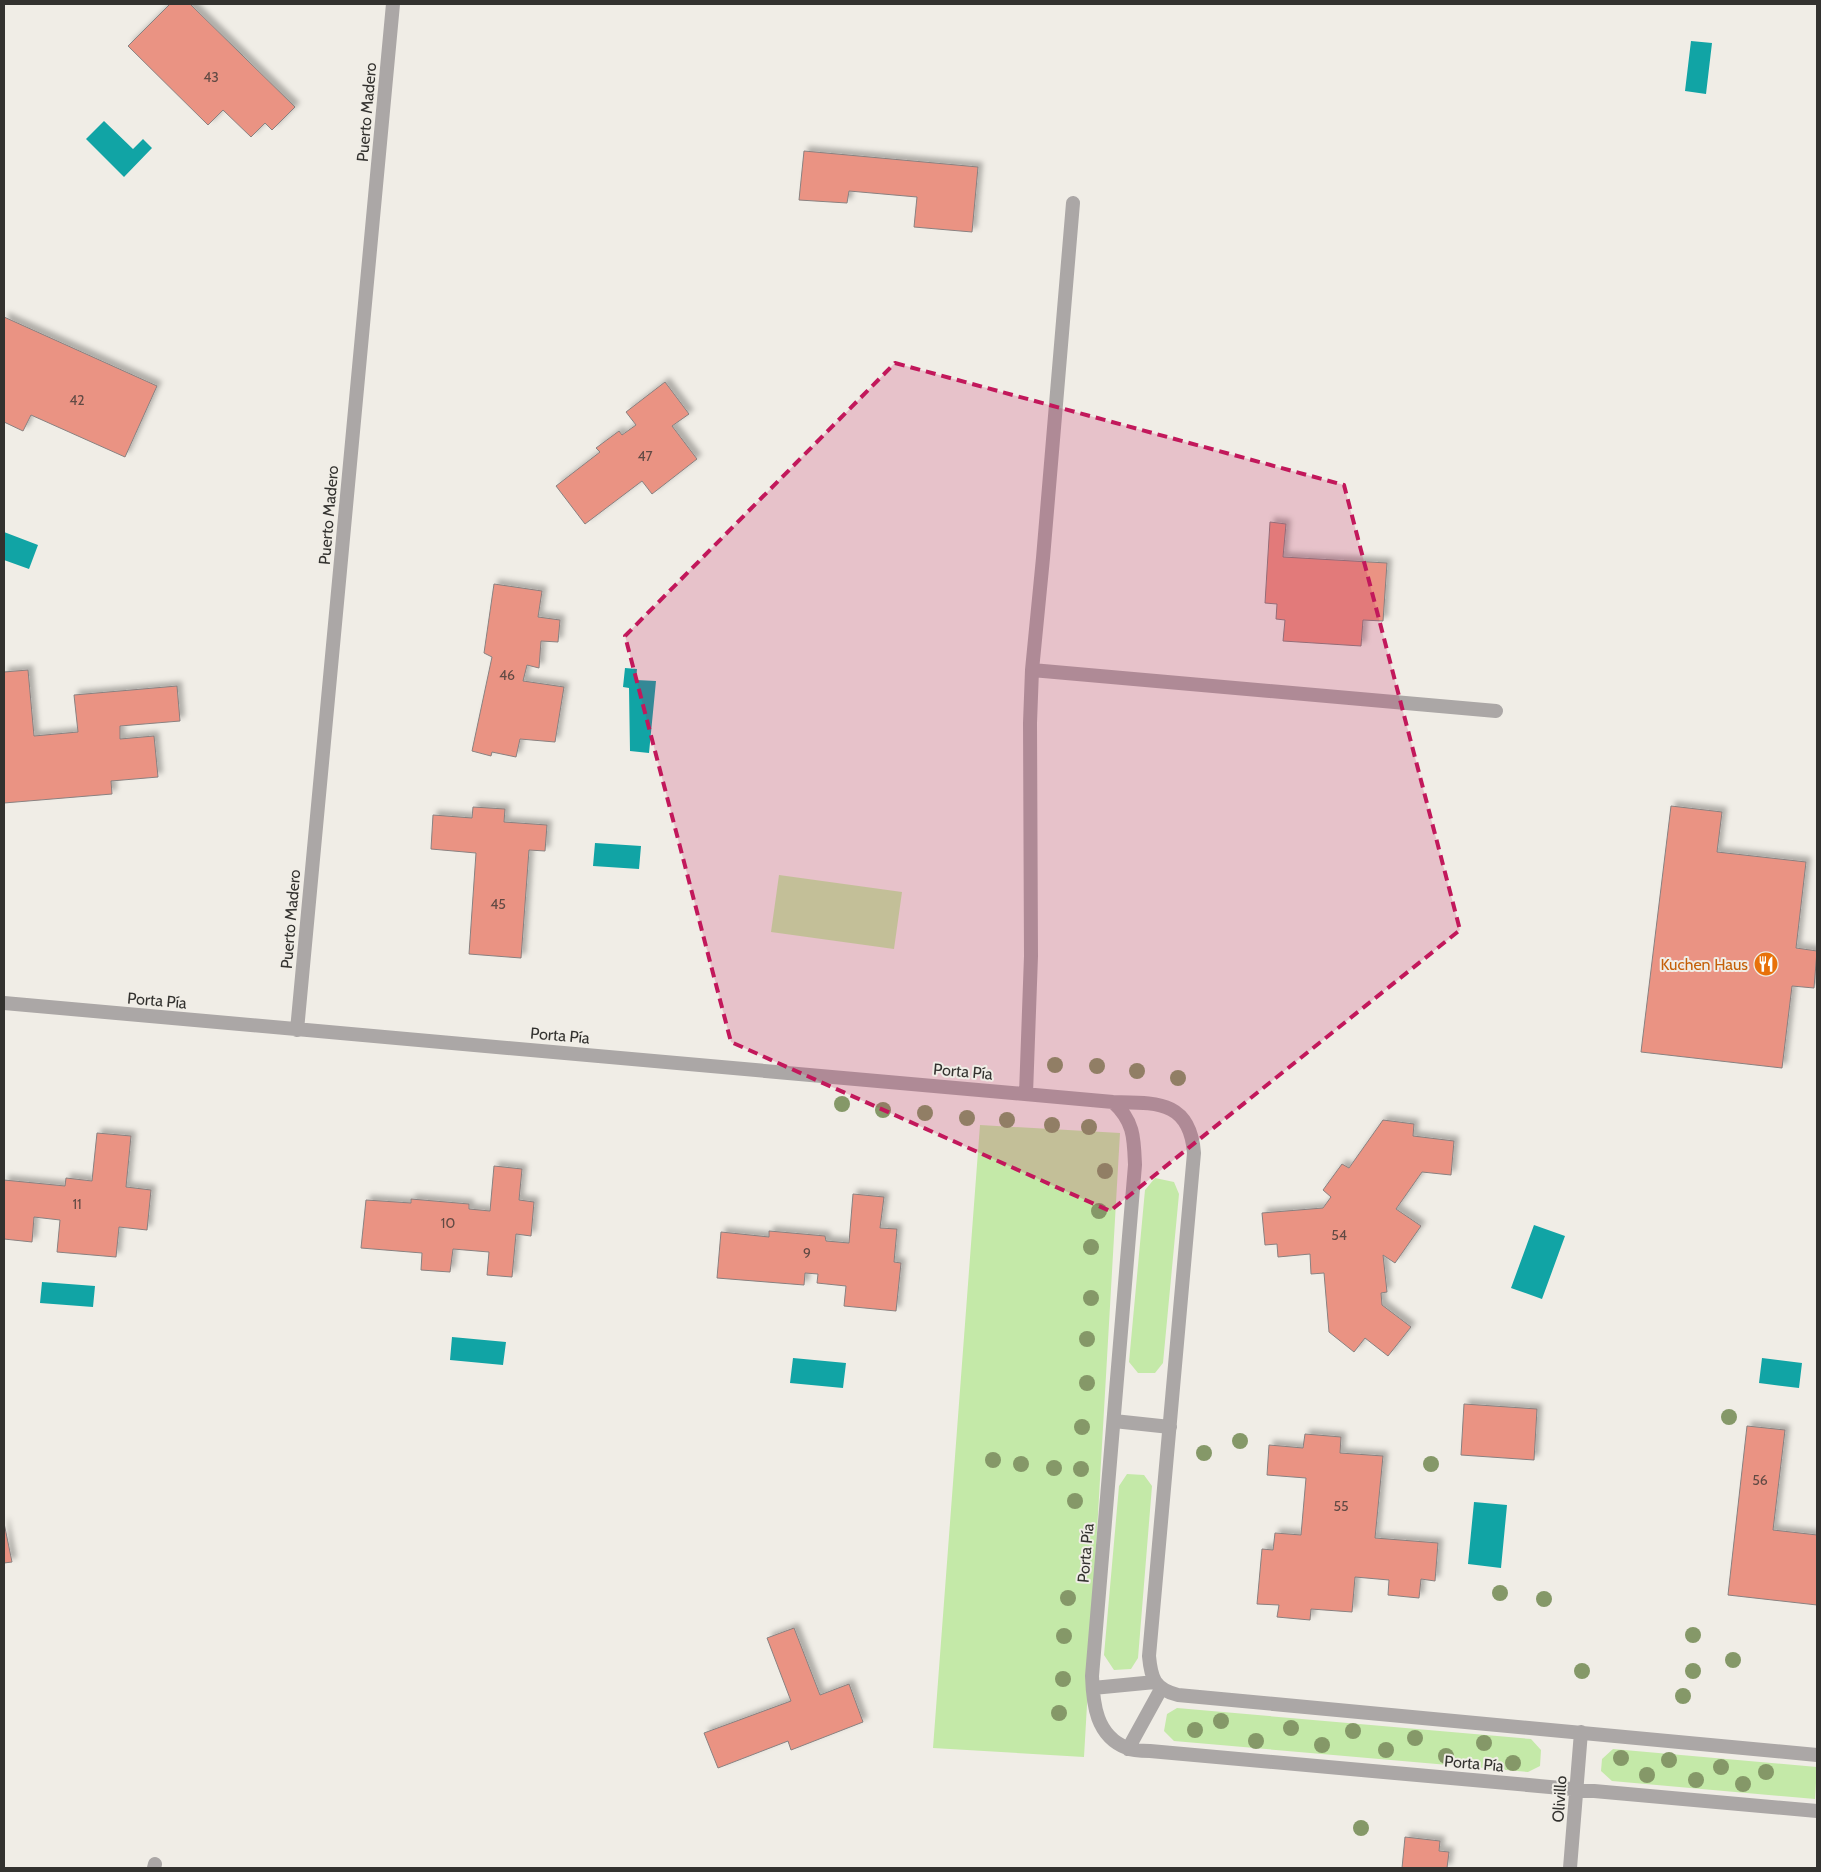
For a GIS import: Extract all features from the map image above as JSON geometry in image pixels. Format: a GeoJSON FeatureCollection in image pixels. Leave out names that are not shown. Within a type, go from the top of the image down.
{"type":"FeatureCollection","features":[{"type":"Feature","properties":{"kind":"street","name":"Puerto Madero"},"geometry":{"type":"LineString","coordinates":[[297,1030],[393,4]]}},
{"type":"Feature","properties":{"kind":"street"},"geometry":{"type":"LineString","coordinates":[[1026,1094],[1031,946],[1030,724],[1032,670],[1073,203]]}},
{"type":"Feature","properties":{"kind":"street"},"geometry":{"type":"LineString","coordinates":[[1032,670],[1496,711]]}},
{"type":"Feature","properties":{"kind":"street","name":"Porta Pía"},"geometry":{"type":"LineString","coordinates":[[4,1003],[1113,1102],[1154,1102],[1168,1107],[1180,1116],[1189,1128],[1193,1139],[1194,1153],[1149,1656],[1151,1674],[1158,1686]]}},
{"type":"Feature","properties":{"kind":"street","name":"Porta Pía"},"geometry":{"type":"LineString","coordinates":[[1113,1102],[1124,1112],[1130,1121],[1133,1132],[1135,1165],[1092,1676],[1094,1704],[1103,1729],[1110,1738],[1128,1749],[1817,1811]]}},
{"type":"Feature","properties":{"kind":"street"},"geometry":{"type":"LineString","coordinates":[[1114,1421],[1170,1427]]}},
{"type":"Feature","properties":{"kind":"street"},"geometry":{"type":"LineString","coordinates":[[1128,1749],[1158,1686]]}},
{"type":"Feature","properties":{"kind":"street"},"geometry":{"type":"LineString","coordinates":[[1092,1688],[1158,1686],[1178,1695],[1817,1755]]}},
{"type":"Feature","properties":{"kind":"street","name":"Olivillo"},"geometry":{"type":"LineString","coordinates":[[1570,1868],[1581,1732]]}},
{"type":"Feature","properties":{"kind":"highlighted area"},"geometry":{"type":"Polygon","coordinates":[[[895,363],[1344,485],[1460,930],[1110,1211],[731,1042],[625,636],[895,363]]]}},
{"type":"Feature","properties":{"kind":"green space"},"geometry":{"type":"Polygon","coordinates":[[[779,875],[902,892],[894,949],[771,932],[779,875]]]}},
{"type":"Feature","properties":{"kind":"green space"},"geometry":{"type":"Polygon","coordinates":[[[980,1125],[1120,1133],[1084,1757],[933,1748],[980,1125]]]}},
{"type":"Feature","properties":{"kind":"green space"},"geometry":{"type":"Polygon","coordinates":[[[1155,1178],[1174,1182],[1179,1194],[1163,1363],[1155,1373],[1138,1373],[1129,1362],[1145,1190],[1155,1178]]]}},
{"type":"Feature","properties":{"kind":"green space"},"geometry":{"type":"Polygon","coordinates":[[[1127,1474],[1144,1475],[1152,1486],[1138,1658],[1131,1669],[1114,1670],[1104,1655],[1119,1486],[1127,1474]]]}},
{"type":"Feature","properties":{"kind":"green space"},"geometry":{"type":"Polygon","coordinates":[[[1177,1708],[1531,1739],[1541,1750],[1540,1766],[1528,1772],[1174,1741],[1164,1731],[1167,1714],[1177,1708]]]}},
{"type":"Feature","properties":{"kind":"green space"},"geometry":{"type":"Polygon","coordinates":[[[1613,1749],[1817,1767],[1815,1799],[1612,1781],[1601,1771],[1602,1759],[1613,1749]]]}},
{"type":"Feature","properties":{"kind":"water"},"geometry":{"type":"Polygon","coordinates":[[[1691,41],[1712,43],[1706,94],[1685,91],[1691,41]]]}},
{"type":"Feature","properties":{"kind":"water"},"geometry":{"type":"Polygon","coordinates":[[[104,121],[133,149],[143,139],[152,148],[124,177],[86,139],[104,121]]]}},
{"type":"Feature","properties":{"kind":"water"},"geometry":{"type":"Polygon","coordinates":[[[4,532],[38,545],[29,569],[4,560],[4,532]]]}},
{"type":"Feature","properties":{"kind":"water"},"geometry":{"type":"Polygon","coordinates":[[[625,668],[637,669],[636,680],[656,681],[649,753],[630,751],[629,688],[623,687],[625,668]]]}},
{"type":"Feature","properties":{"kind":"water"},"geometry":{"type":"Polygon","coordinates":[[[595,843],[641,846],[639,869],[593,866],[595,843]]]}},
{"type":"Feature","properties":{"kind":"water"},"geometry":{"type":"Polygon","coordinates":[[[1534,1225],[1565,1236],[1542,1299],[1511,1288],[1534,1225]]]}},
{"type":"Feature","properties":{"kind":"water"},"geometry":{"type":"Polygon","coordinates":[[[42,1282],[95,1286],[93,1307],[40,1303],[42,1282]]]}},
{"type":"Feature","properties":{"kind":"water"},"geometry":{"type":"Polygon","coordinates":[[[452,1337],[506,1342],[503,1365],[450,1360],[452,1337]]]}},
{"type":"Feature","properties":{"kind":"water"},"geometry":{"type":"Polygon","coordinates":[[[793,1358],[846,1363],[843,1388],[790,1383],[793,1358]]]}},
{"type":"Feature","properties":{"kind":"water"},"geometry":{"type":"Polygon","coordinates":[[[1762,1358],[1802,1363],[1799,1388],[1759,1383],[1762,1358]]]}},
{"type":"Feature","properties":{"kind":"water"},"geometry":{"type":"Polygon","coordinates":[[[1474,1502],[1507,1505],[1501,1568],[1468,1564],[1474,1502]]]}},
{"type":"Feature","properties":{"kind":"building"},"geometry":{"type":"Polygon","coordinates":[[[170,4],[190,4],[295,107],[272,130],[265,123],[251,137],[223,110],[208,125],[128,46],[170,4]]]}},
{"type":"Feature","properties":{"kind":"building"},"geometry":{"type":"Polygon","coordinates":[[[804,151],[978,167],[972,232],[914,227],[917,197],[849,191],[847,203],[799,200],[804,151]]]}},
{"type":"Feature","properties":{"kind":"building"},"geometry":{"type":"Polygon","coordinates":[[[4,317],[157,386],[125,457],[31,415],[23,431],[4,422],[4,317]]]}},
{"type":"Feature","properties":{"kind":"building"},"geometry":{"type":"Polygon","coordinates":[[[665,382],[689,414],[672,426],[697,459],[652,494],[642,481],[585,524],[556,486],[600,452],[596,448],[619,431],[622,435],[636,425],[626,412],[665,382]]]}},
{"type":"Feature","properties":{"kind":"building"},"geometry":{"type":"Polygon","coordinates":[[[1270,522],[1286,524],[1283,557],[1387,563],[1383,621],[1363,620],[1361,646],[1283,641],[1285,620],[1276,619],[1277,604],[1265,603],[1270,522]]]}},
{"type":"Feature","properties":{"kind":"building"},"geometry":{"type":"Polygon","coordinates":[[[494,584],[542,591],[538,617],[560,620],[558,642],[541,641],[539,668],[527,665],[523,681],[564,687],[555,742],[520,739],[516,757],[492,752],[491,756],[472,751],[492,657],[484,653],[494,584]]]}},
{"type":"Feature","properties":{"kind":"building"},"geometry":{"type":"Polygon","coordinates":[[[28,670],[34,736],[78,732],[74,695],[177,686],[180,721],[120,726],[120,739],[154,736],[158,777],[111,781],[112,794],[4,803],[4,672],[28,670]]]}},
{"type":"Feature","properties":{"kind":"building"},"geometry":{"type":"Polygon","coordinates":[[[1671,806],[1722,812],[1717,852],[1806,862],[1796,948],[1817,951],[1814,988],[1792,986],[1782,1068],[1641,1052],[1671,806]]]}},
{"type":"Feature","properties":{"kind":"building"},"geometry":{"type":"Polygon","coordinates":[[[473,807],[505,809],[504,822],[547,825],[545,851],[529,850],[521,958],[469,954],[476,853],[431,849],[433,815],[472,818],[473,807]]]}},
{"type":"Feature","properties":{"kind":"building"},"geometry":{"type":"Polygon","coordinates":[[[1383,1120],[1414,1124],[1413,1136],[1454,1141],[1451,1175],[1422,1172],[1396,1209],[1421,1226],[1395,1263],[1383,1255],[1387,1292],[1381,1293],[1382,1305],[1411,1327],[1388,1356],[1365,1338],[1354,1352],[1329,1332],[1324,1273],[1311,1274],[1310,1254],[1278,1257],[1277,1244],[1265,1245],[1262,1213],[1323,1208],[1331,1197],[1323,1190],[1342,1164],[1349,1168],[1383,1120]]]}},
{"type":"Feature","properties":{"kind":"building"},"geometry":{"type":"Polygon","coordinates":[[[97,1133],[131,1136],[126,1187],[151,1190],[147,1230],[119,1227],[116,1257],[57,1252],[60,1220],[34,1217],[32,1242],[4,1239],[4,1180],[65,1186],[66,1178],[92,1181],[97,1133]]]}},
{"type":"Feature","properties":{"kind":"building"},"geometry":{"type":"Polygon","coordinates":[[[494,1166],[522,1169],[519,1200],[534,1202],[531,1236],[516,1234],[512,1277],[487,1275],[489,1252],[453,1249],[450,1272],[421,1270],[422,1253],[361,1248],[366,1200],[411,1203],[411,1199],[469,1204],[469,1209],[490,1211],[494,1166]]]}},
{"type":"Feature","properties":{"kind":"building"},"geometry":{"type":"Polygon","coordinates":[[[853,1194],[884,1197],[880,1228],[897,1229],[894,1262],[901,1263],[896,1311],[844,1306],[846,1286],[817,1283],[818,1274],[805,1273],[804,1285],[717,1278],[721,1232],[769,1237],[769,1231],[825,1236],[826,1241],[849,1243],[853,1194]]]}},
{"type":"Feature","properties":{"kind":"building"},"geometry":{"type":"Polygon","coordinates":[[[1464,1404],[1537,1409],[1534,1460],[1461,1455],[1464,1404]]]}},
{"type":"Feature","properties":{"kind":"building"},"geometry":{"type":"Polygon","coordinates":[[[1747,1426],[1785,1430],[1773,1530],[1817,1535],[1817,1605],[1728,1595],[1747,1426]]]}},
{"type":"Feature","properties":{"kind":"building"},"geometry":{"type":"Polygon","coordinates":[[[1305,1434],[1341,1437],[1340,1453],[1383,1456],[1375,1538],[1438,1543],[1435,1581],[1421,1579],[1419,1598],[1388,1595],[1389,1580],[1355,1577],[1352,1612],[1311,1609],[1310,1620],[1277,1617],[1279,1605],[1257,1604],[1262,1549],[1273,1550],[1275,1533],[1301,1535],[1306,1478],[1267,1475],[1269,1445],[1303,1448],[1305,1434]]]}},
{"type":"Feature","properties":{"kind":"building"},"geometry":{"type":"Polygon","coordinates":[[[4,1523],[12,1562],[4,1563],[4,1523]]]}},
{"type":"Feature","properties":{"kind":"building"},"geometry":{"type":"Polygon","coordinates":[[[794,1628],[820,1695],[849,1684],[863,1722],[791,1750],[788,1741],[718,1768],[704,1733],[791,1701],[767,1638],[794,1628]]]}},
{"type":"Feature","properties":{"kind":"building"},"geometry":{"type":"Polygon","coordinates":[[[1405,1837],[1440,1841],[1439,1851],[1449,1852],[1447,1868],[1402,1868],[1405,1837]]]}},
{"type":"Feature","properties":{"kind":"place","name":"Kuchen Haus"},"geometry":{"type":"Point","coordinates":[1766,964]}}]}
